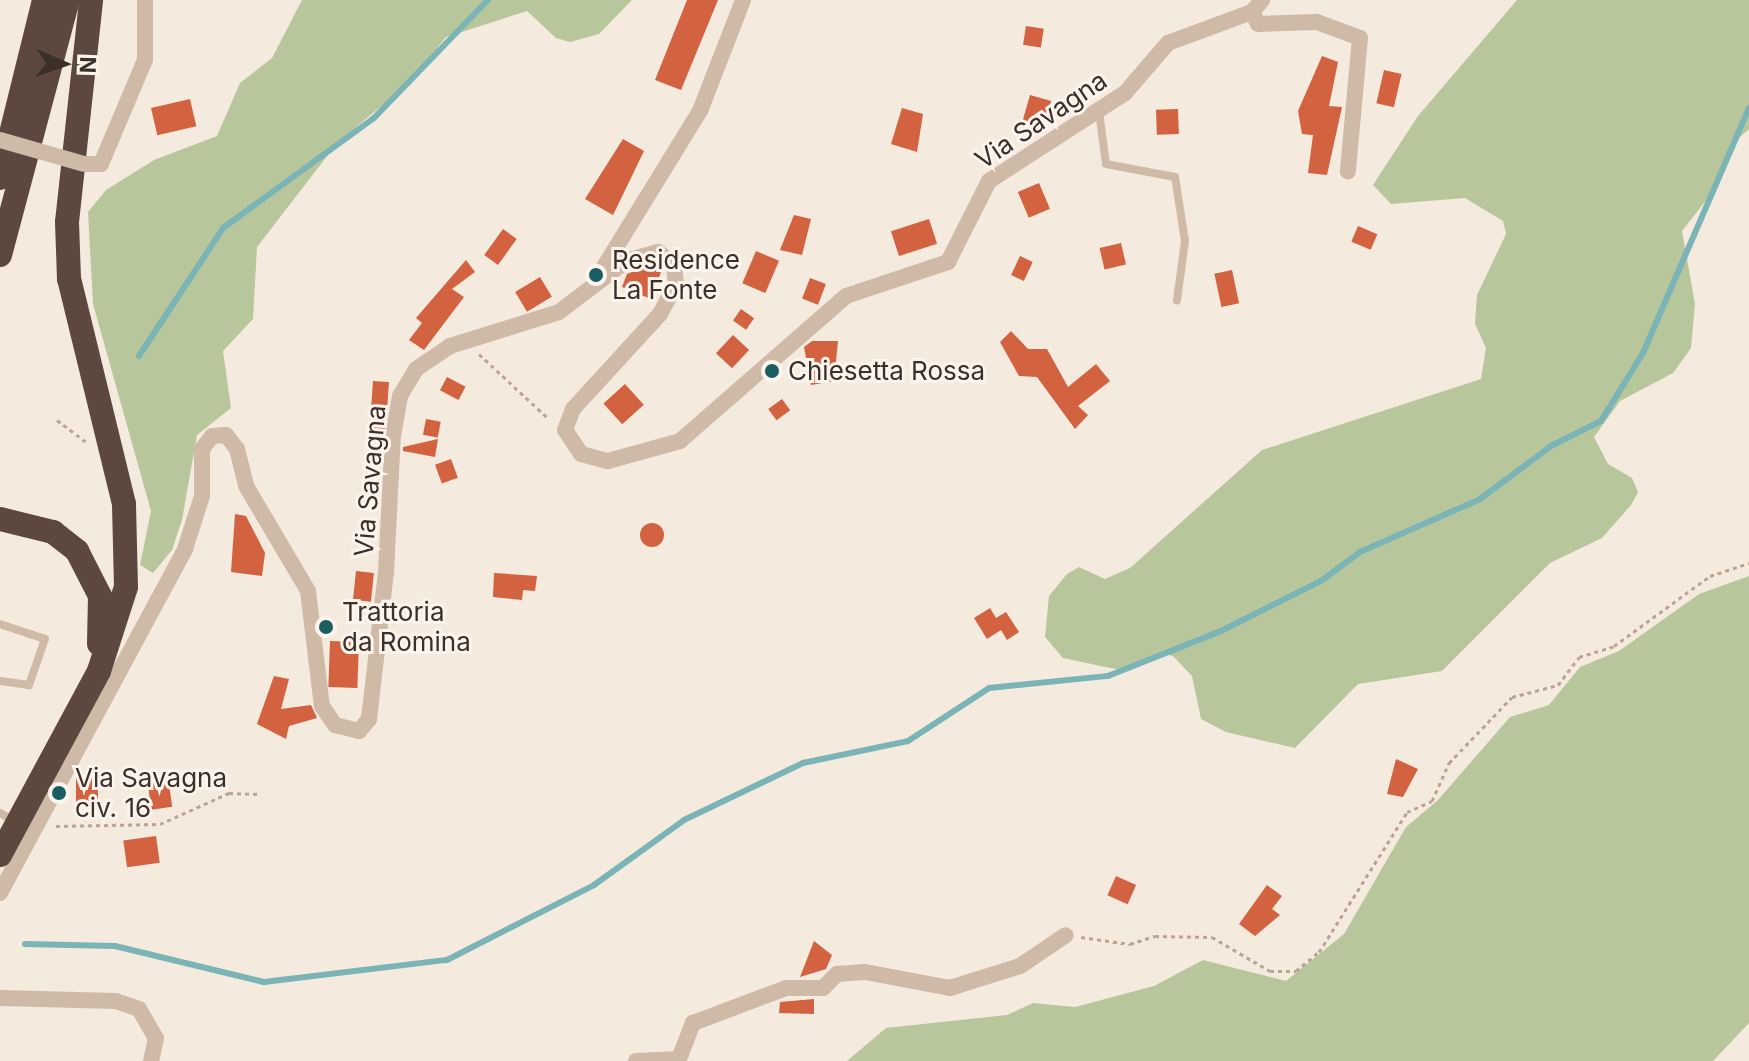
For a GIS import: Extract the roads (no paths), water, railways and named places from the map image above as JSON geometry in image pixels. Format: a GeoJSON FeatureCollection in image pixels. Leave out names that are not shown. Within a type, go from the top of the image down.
{"type":"FeatureCollection","features":[{"type":"Feature","properties":{"kind":"highway"},"geometry":{"type":"LineString","coordinates":[[0,855],[99,671],[126,587],[124,504],[69,279],[67,222],[91,0]]}},
{"type":"Feature","properties":{"kind":"highway"},"geometry":{"type":"LineString","coordinates":[[0,178],[52,1]]}},
{"type":"Feature","properties":{"kind":"highway"},"geometry":{"type":"LineString","coordinates":[[0,124],[52,1]]}},
{"type":"Feature","properties":{"kind":"highway"},"geometry":{"type":"LineString","coordinates":[[0,255],[52,1]]}},
{"type":"Feature","properties":{"kind":"highway"},"geometry":{"type":"LineString","coordinates":[[0,519],[53,532],[77,551],[100,596],[103,632],[2,821]]}},
{"type":"Feature","properties":{"kind":"street"},"geometry":{"type":"LineString","coordinates":[[0,140],[84,164],[101,164],[145,60],[145,0]]}},
{"type":"Feature","properties":{"kind":"street"},"geometry":{"type":"LineString","coordinates":[[591,286],[700,111],[743,0]]}},
{"type":"Feature","properties":{"kind":"street"},"geometry":{"type":"LineString","coordinates":[[1257,6],[1258,24],[1317,22],[1360,38],[1348,171]]}},
{"type":"Feature","properties":{"kind":"street","name":"Via Savagna"},"geometry":{"type":"LineString","coordinates":[[0,893],[185,549],[202,496],[202,449],[212,436],[226,435],[237,449],[246,486],[308,591],[322,706],[346,731],[366,726],[400,396],[416,369],[474,339],[559,312],[591,286],[644,252],[674,265],[676,284],[660,314],[573,409],[565,430],[581,454],[608,461],[680,441],[846,296],[948,262],[989,181],[1125,93],[1168,43],[1257,6]]}},
{"type":"Feature","properties":{"kind":"street"},"geometry":{"type":"LineString","coordinates":[[636,1061],[679,1059],[693,1023],[786,988],[823,988],[837,974],[865,972],[950,988],[1020,966],[1066,935]]}},
{"type":"Feature","properties":{"kind":"street"},"geometry":{"type":"LineString","coordinates":[[0,998],[116,1001],[139,1009],[156,1038],[151,1061]]}},
{"type":"Feature","properties":{"kind":"lane"},"geometry":{"type":"LineString","coordinates":[[1098,110],[1106,164],[1175,177],[1185,241],[1177,300]]}},
{"type":"Feature","properties":{"kind":"lane"},"geometry":{"type":"LineString","coordinates":[[0,624],[45,639],[29,685],[0,681]]}},
{"type":"Feature","properties":{"kind":"waterway"},"geometry":{"type":"LineString","coordinates":[[139,356],[223,228],[374,118],[488,0]]}},
{"type":"Feature","properties":{"kind":"waterway"},"geometry":{"type":"LineString","coordinates":[[25,944],[115,946],[264,982],[447,960],[594,885],[684,820],[803,763],[908,741],[989,688],[1108,676],[1221,631],[1321,581],[1360,552],[1480,499],[1551,446],[1601,421],[1643,353],[1749,108]]}},
{"type":"Feature","properties":{"kind":"place","name":"Residence La Fonte"},"geometry":{"type":"Point","coordinates":[596,275]}},
{"type":"Feature","properties":{"kind":"place","name":"Chiesetta Rossa"},"geometry":{"type":"Point","coordinates":[772,371]}},
{"type":"Feature","properties":{"kind":"place","name":"Trattoria da Romina"},"geometry":{"type":"Point","coordinates":[326,627]}},
{"type":"Feature","properties":{"kind":"place","name":"Via Savagna civ. 16"},"geometry":{"type":"Point","coordinates":[59,793]}}]}
